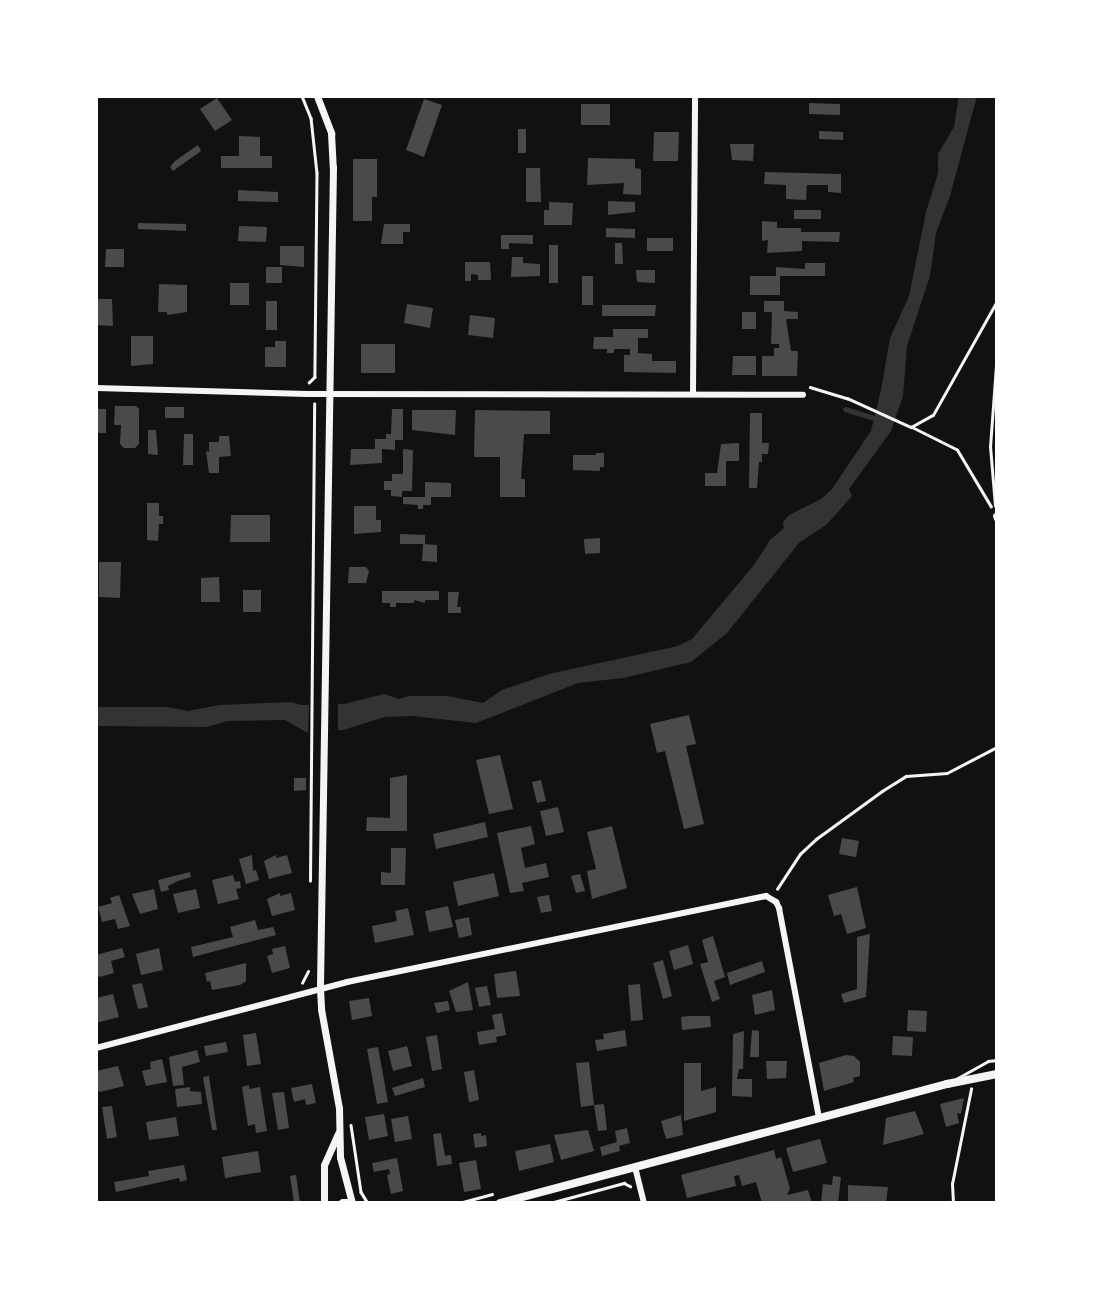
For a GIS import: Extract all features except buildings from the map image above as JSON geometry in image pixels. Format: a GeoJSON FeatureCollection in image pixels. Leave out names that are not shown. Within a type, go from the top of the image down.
{"type":"FeatureCollection","features":[{"type":"Feature","properties":{"kind":"main road"},"geometry":{"type":"LineString","coordinates":[[500,1203],[947,1084],[997,1074]]}},
{"type":"Feature","properties":{"kind":"main road"},"geometry":{"type":"LineString","coordinates":[[342,1203],[350,1203]]}},
{"type":"Feature","properties":{"kind":"street"},"geometry":{"type":"LineString","coordinates":[[317,96],[331,133],[333,167],[320,988],[340,1108],[340,1157],[350,1203]]}},
{"type":"Feature","properties":{"kind":"street"},"geometry":{"type":"LineString","coordinates":[[693,393],[695,96]]}},
{"type":"Feature","properties":{"kind":"street"},"geometry":{"type":"LineString","coordinates":[[96,388],[329,394],[803,395]]}},
{"type":"Feature","properties":{"kind":"street"},"geometry":{"type":"LineString","coordinates":[[96,1048],[320,988],[747,900],[771,898],[779,908],[819,1118]]}},
{"type":"Feature","properties":{"kind":"street"},"geometry":{"type":"LineString","coordinates":[[324,1203],[324,1165],[339,1133]]}},
{"type":"Feature","properties":{"kind":"street"},"geometry":{"type":"LineString","coordinates":[[635,1167],[644,1203]]}},
{"type":"Feature","properties":{"kind":"lane"},"geometry":{"type":"LineString","coordinates":[[947,1084],[988,1061],[997,1060]]}},
{"type":"Feature","properties":{"kind":"path"},"geometry":{"type":"LineString","coordinates":[[302,96],[313,127],[317,173],[315,377],[307,384]]}},
{"type":"Feature","properties":{"kind":"path"},"geometry":{"type":"LineString","coordinates":[[911,427],[933,415],[997,300]]}},
{"type":"Feature","properties":{"kind":"path"},"geometry":{"type":"LineString","coordinates":[[997,351],[990,447],[997,518]]}},
{"type":"Feature","properties":{"kind":"path"},"geometry":{"type":"LineString","coordinates":[[808,386],[847,398],[957,450],[997,518]]}},
{"type":"Feature","properties":{"kind":"path"},"geometry":{"type":"LineString","coordinates":[[307,401],[314,404],[309,889]]}},
{"type":"Feature","properties":{"kind":"path"},"geometry":{"type":"LineString","coordinates":[[771,898],[800,855],[816,839],[882,791],[906,776],[947,773],[997,747]]}},
{"type":"Feature","properties":{"kind":"path"},"geometry":{"type":"LineString","coordinates":[[291,986],[306,980],[308,966]]}},
{"type":"Feature","properties":{"kind":"path"},"geometry":{"type":"LineString","coordinates":[[953,1203],[953,1184],[971,1089]]}},
{"type":"Feature","properties":{"kind":"path"},"geometry":{"type":"LineString","coordinates":[[349,1112],[362,1192],[368,1203]]}},
{"type":"Feature","properties":{"kind":"path"},"geometry":{"type":"LineString","coordinates":[[550,1203],[624,1183],[629,1185],[633,1194]]}},
{"type":"Feature","properties":{"kind":"shaded area"},"geometry":{"type":"Polygon","coordinates":[[[959,96],[977,96],[950,196],[936,233],[930,276],[907,346],[903,396],[891,431],[849,489],[852,496],[826,525],[799,543],[727,633],[691,662],[623,678],[578,683],[476,723],[412,716],[385,717],[343,730],[306,732],[285,720],[228,721],[207,727],[96,726],[96,707],[168,707],[188,711],[219,705],[291,702],[301,705],[344,704],[384,694],[399,699],[409,696],[447,696],[483,703],[502,690],[549,674],[678,646],[692,639],[754,565],[770,540],[784,528],[783,522],[789,515],[821,499],[832,489],[871,431],[890,338],[909,296],[926,212],[938,173],[938,154],[954,127],[959,96]]]}},
{"type":"Feature","properties":{"kind":"pier"},"geometry":{"type":"Polygon","coordinates":[[[338,701],[338,734],[308,735],[309,702],[338,701]]]}},
{"type":"Feature","properties":{"kind":"waterway"},"geometry":{"type":"LineString","coordinates":[[845,409],[877,419]]}}]}
